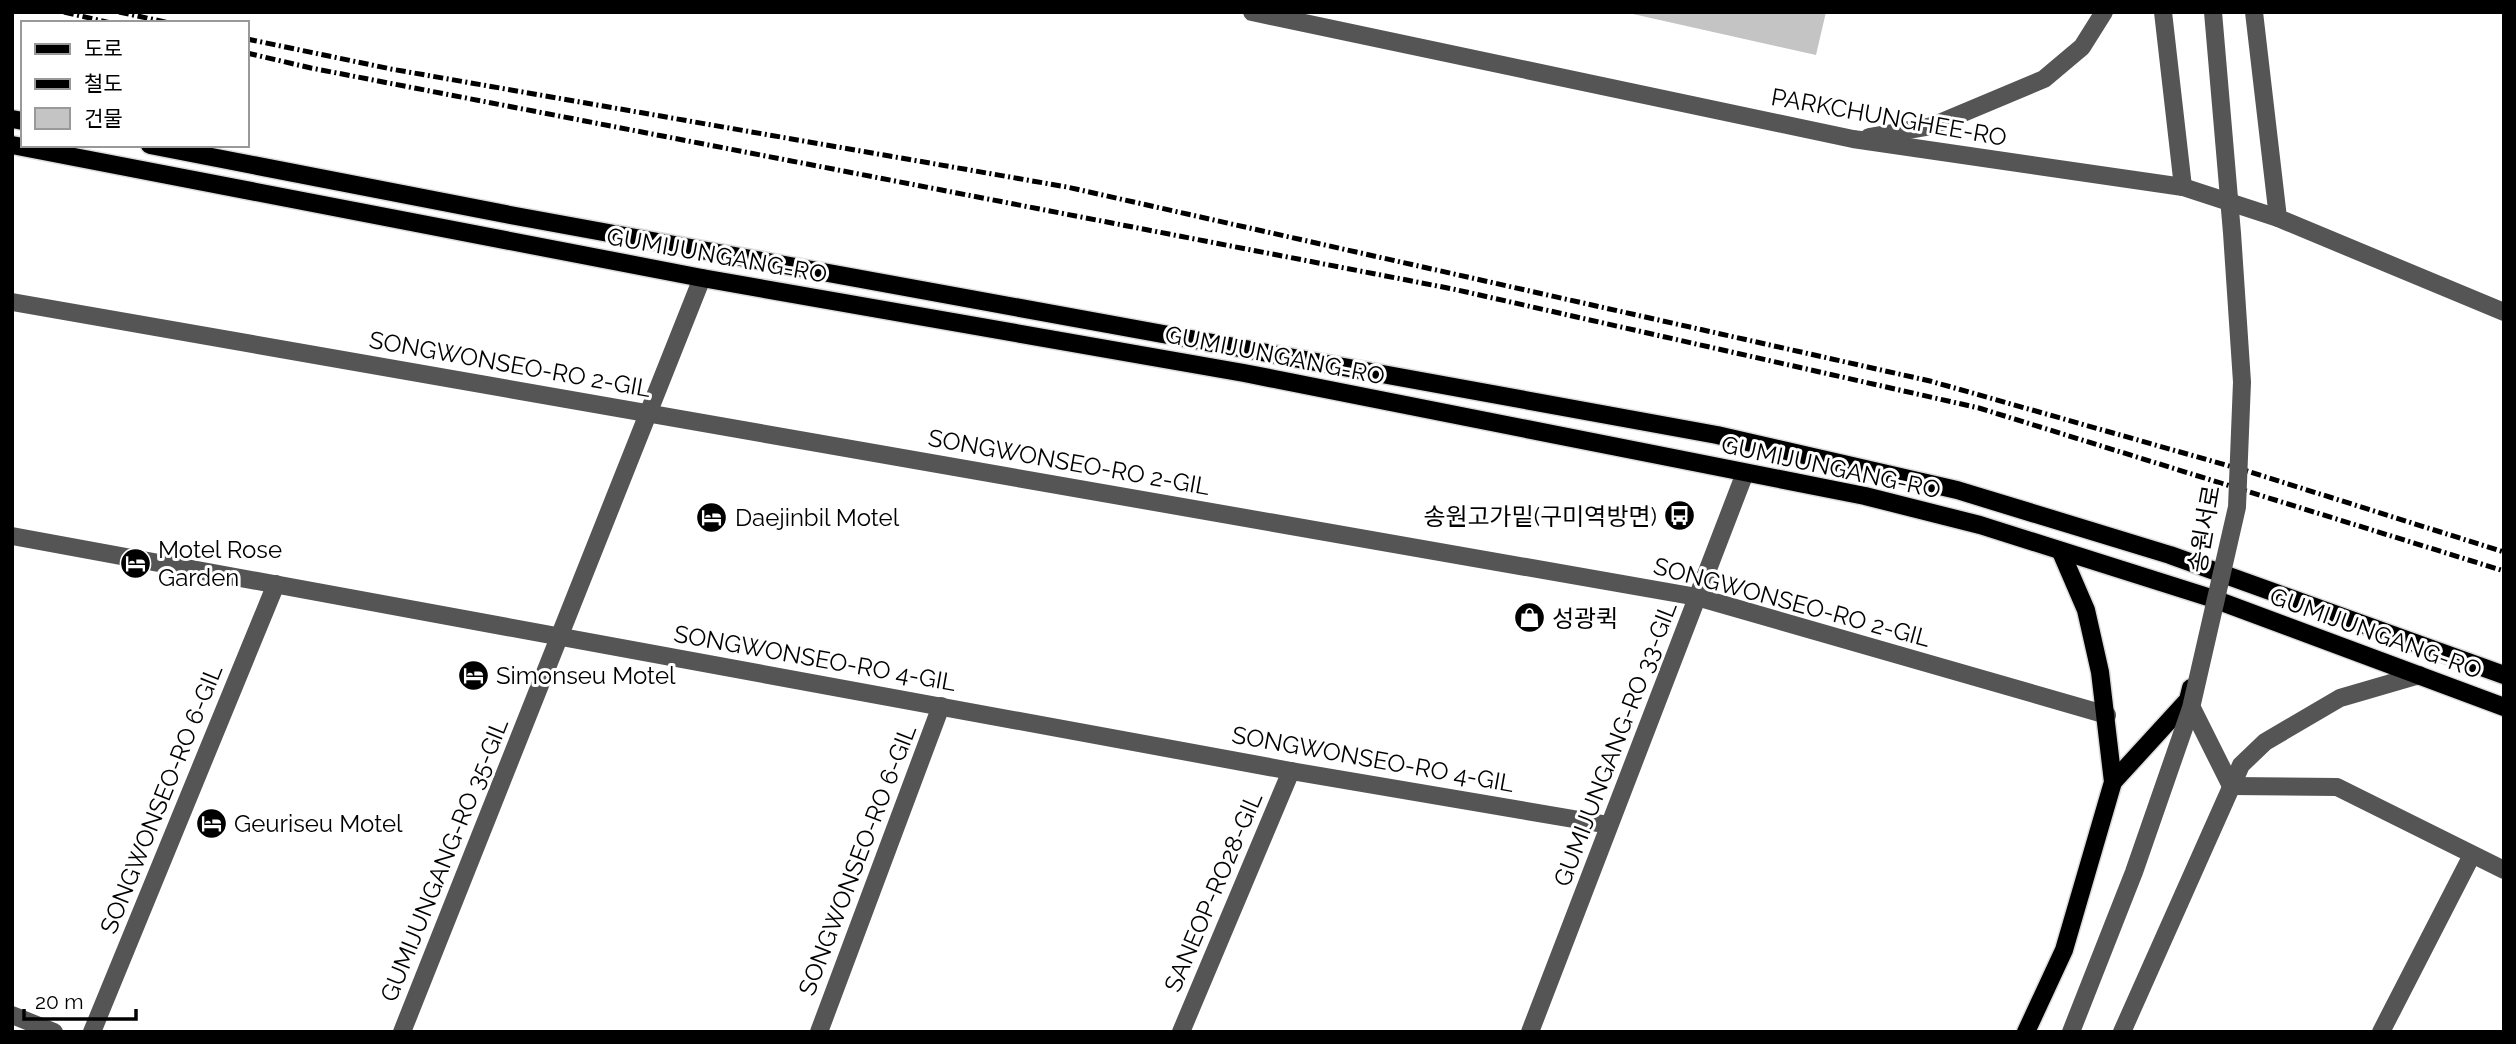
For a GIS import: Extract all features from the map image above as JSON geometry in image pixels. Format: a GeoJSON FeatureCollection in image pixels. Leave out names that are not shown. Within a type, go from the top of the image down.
{"type":"FeatureCollection","features":[{"type":"Feature","properties":{"kind":"main road","name":"GUMIJUNGANG-RO"},"geometry":{"type":"LineString","coordinates":[[22,147],[702,278],[1244,373],[1878,499],[1980,525],[2211,598],[2504,707]]}},
{"type":"Feature","properties":{"kind":"main road","name":"GUMIJUNGANG-RO"},"geometry":{"type":"LineString","coordinates":[[160,147],[524,217],[1717,435],[1957,489],[2170,555],[2504,675]]}},
{"type":"Feature","properties":{"kind":"main road"},"geometry":{"type":"LineString","coordinates":[[2026,1032],[2064,950],[2113,782],[2101,672],[2086,610],[2060,552]]}},
{"type":"Feature","properties":{"kind":"main road"},"geometry":{"type":"LineString","coordinates":[[2113,782],[2188,700],[2217,572]]}},
{"type":"Feature","properties":{"kind":"street","name":"PARKCHUNGHEE-RO"},"geometry":{"type":"LineString","coordinates":[[1252,12],[1853,139],[2183,187],[2278,218],[2504,312]]}},
{"type":"Feature","properties":{"kind":"street"},"geometry":{"type":"LineString","coordinates":[[1853,139],[1932,126],[2044,79],[2082,47],[2104,12]]}},
{"type":"Feature","properties":{"kind":"street"},"geometry":{"type":"LineString","coordinates":[[2163,12],[2183,187]]}},
{"type":"Feature","properties":{"kind":"street","name":"송원서로"},"geometry":{"type":"LineString","coordinates":[[2071,1032],[2134,872],[2191,708],[2237,507],[2242,383],[2213,12]]}},
{"type":"Feature","properties":{"kind":"street"},"geometry":{"type":"LineString","coordinates":[[2254,12],[2278,218]]}},
{"type":"Feature","properties":{"kind":"street","name":"GUMIJUNGANG-RO 35-GIL"},"geometry":{"type":"LineString","coordinates":[[402,1032],[702,278]]}},
{"type":"Feature","properties":{"kind":"street","name":"SONGWONSEO-RO 2-GIL"},"geometry":{"type":"LineString","coordinates":[[12,302],[1698,597],[2107,715]]}},
{"type":"Feature","properties":{"kind":"street","name":"GUMIJUNGANG-RO 33-GIL"},"geometry":{"type":"LineString","coordinates":[[1530,1032],[1745,473]]}},
{"type":"Feature","properties":{"kind":"street","name":"SONGWONSEO-RO 4-GIL"},"geometry":{"type":"LineString","coordinates":[[12,536],[1291,771],[1609,825]]}},
{"type":"Feature","properties":{"kind":"street","name":"SONGWONSEO-RO 6-GIL"},"geometry":{"type":"LineString","coordinates":[[92,1032],[275,584]]}},
{"type":"Feature","properties":{"kind":"street"},"geometry":{"type":"LineString","coordinates":[[2122,1032],[2241,765],[2265,742],[2340,698],[2418,675]]}},
{"type":"Feature","properties":{"kind":"street"},"geometry":{"type":"LineString","coordinates":[[2188,700],[2231,786]]}},
{"type":"Feature","properties":{"kind":"street","name":"SONGWONSEO-RO 6-GIL"},"geometry":{"type":"LineString","coordinates":[[819,1032],[942,706]]}},
{"type":"Feature","properties":{"kind":"street","name":"SANEOP-RO28-GIL"},"geometry":{"type":"LineString","coordinates":[[1181,1032],[1291,771]]}},
{"type":"Feature","properties":{"kind":"street"},"geometry":{"type":"LineString","coordinates":[[2231,786],[2337,787],[2504,870]]}},
{"type":"Feature","properties":{"kind":"street"},"geometry":{"type":"LineString","coordinates":[[2381,1032],[2472,855]]}},
{"type":"Feature","properties":{"kind":"street"},"geometry":{"type":"LineString","coordinates":[[12,1015],[54,1032]]}},
{"type":"Feature","properties":{"kind":"building"},"geometry":{"type":"Polygon","coordinates":[[[1624,12],[1826,12],[1816,55],[1624,12]]]}},
{"type":"Feature","properties":{"kind":"railway"},"geometry":{"type":"LineString","coordinates":[[64,12],[102,21]]}},
{"type":"Feature","properties":{"kind":"railway"},"geometry":{"type":"LineString","coordinates":[[119,12],[161,21]]}},
{"type":"Feature","properties":{"kind":"railway"},"geometry":{"type":"LineString","coordinates":[[248,39],[391,69],[1067,187],[1930,381],[2247,471],[2504,552]]}},
{"type":"Feature","properties":{"kind":"railway"},"geometry":{"type":"LineString","coordinates":[[248,53],[311,68],[1453,289],[1979,408],[2504,571]]}},
{"type":"Feature","properties":{"kind":"place","name":"송원고가밑(구미역방면)"},"geometry":{"type":"Point","coordinates":[1680,516]}},
{"type":"Feature","properties":{"kind":"place","name":"Daejinbil Motel"},"geometry":{"type":"Point","coordinates":[712,517]}},
{"type":"Feature","properties":{"kind":"place","name":"Motel Rose Garden"},"geometry":{"type":"Point","coordinates":[135,563]}},
{"type":"Feature","properties":{"kind":"place","name":"성광퀵"},"geometry":{"type":"Point","coordinates":[1529,618]}},
{"type":"Feature","properties":{"kind":"place","name":"Simonseu Motel"},"geometry":{"type":"Point","coordinates":[473,675]}},
{"type":"Feature","properties":{"kind":"place","name":"Geuriseu Motel"},"geometry":{"type":"Point","coordinates":[211,823]}}]}
